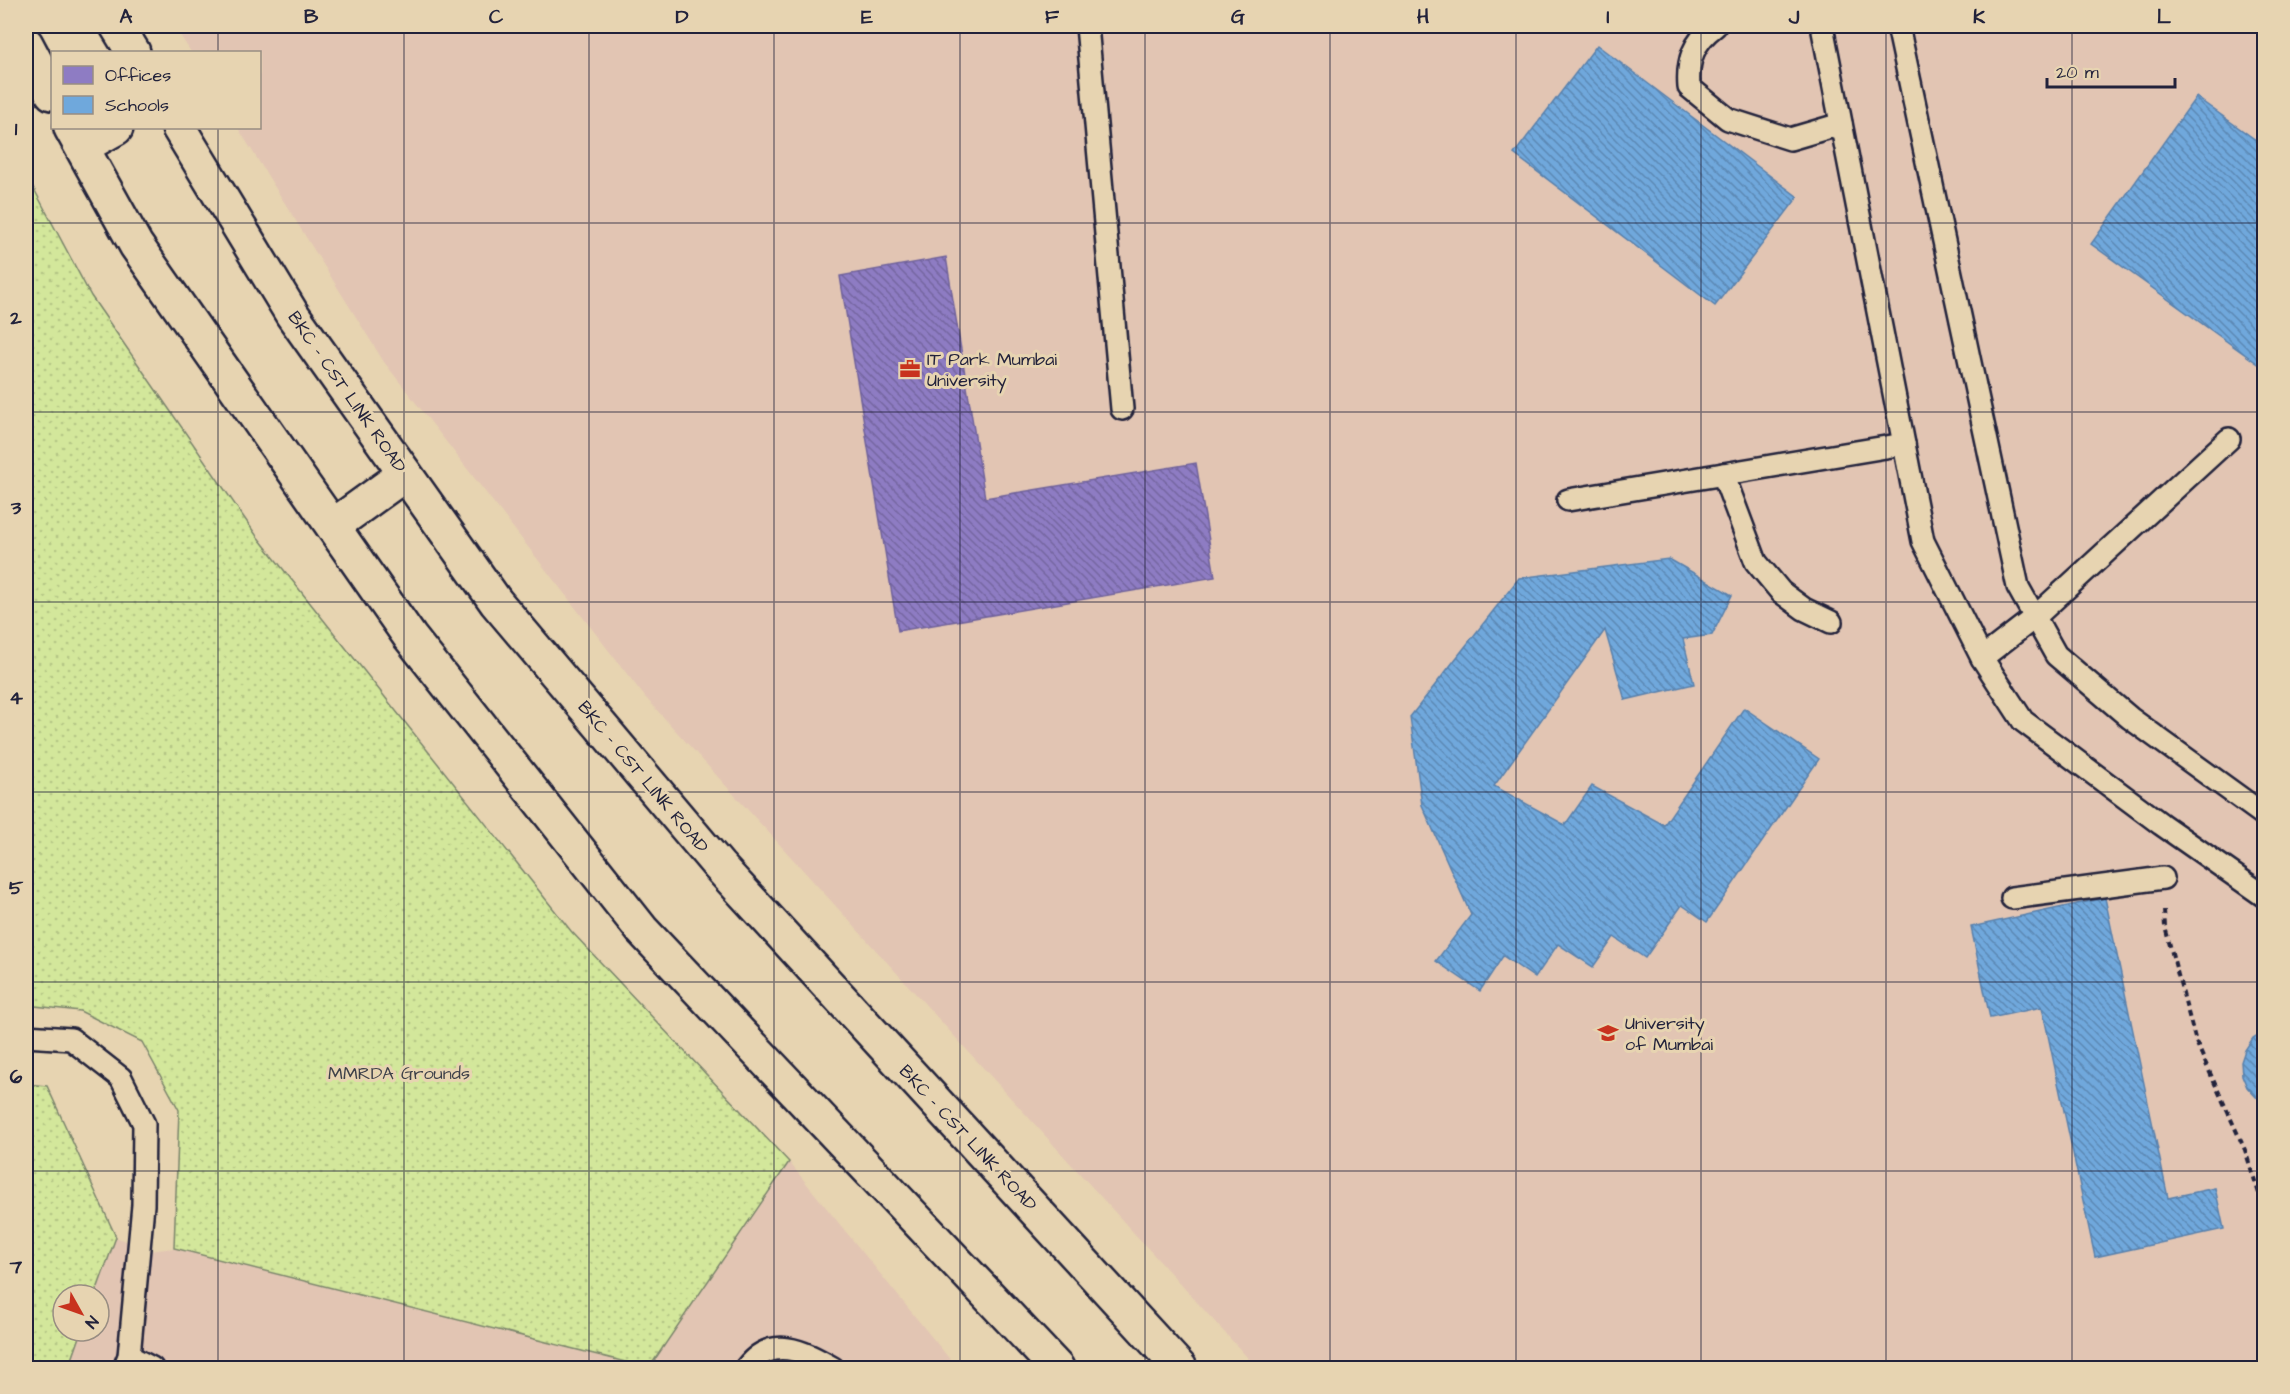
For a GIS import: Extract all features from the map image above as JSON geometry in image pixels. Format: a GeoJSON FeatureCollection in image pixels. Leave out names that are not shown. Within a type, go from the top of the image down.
{"type":"FeatureCollection","features":[{"type":"Feature","properties":{"kind":"street"},"geometry":{"type":"LineString","coordinates":[[117,26],[132,51]]}},
{"type":"Feature","properties":{"kind":"street"},"geometry":{"type":"LineString","coordinates":[[26,45],[51,91]]}},
{"type":"Feature","properties":{"kind":"street"},"geometry":{"type":"LineString","coordinates":[[112,129],[77,137],[136,245],[410,637],[642,930],[1058,1368]]}},
{"type":"Feature","properties":{"kind":"street","name":"BKC - CST LINK ROAD"},"geometry":{"type":"LineString","coordinates":[[180,129],[292,314],[496,602],[719,866],[1180,1368]]}},
{"type":"Feature","properties":{"kind":"street"},"geometry":{"type":"LineString","coordinates":[[333,526],[405,474]]}},
{"type":"Feature","properties":{"kind":"lane"},"geometry":{"type":"LineString","coordinates":[[1087,26],[1122,409]]}},
{"type":"Feature","properties":{"kind":"lane"},"geometry":{"type":"LineString","coordinates":[[1715,26],[1694,48],[1688,68],[1689,87],[1704,101],[1728,119],[1790,139],[1841,124]]}},
{"type":"Feature","properties":{"kind":"lane"},"geometry":{"type":"LineString","coordinates":[[1822,26],[1923,541],[1982,658],[2023,721],[2161,824],[2265,896]]}},
{"type":"Feature","properties":{"kind":"lane"},"geometry":{"type":"LineString","coordinates":[[1898,26],[2018,587],[2056,656],[2130,718],[2265,815]]}},
{"type":"Feature","properties":{"kind":"lane"},"geometry":{"type":"LineString","coordinates":[[1982,658],[2035,617],[2229,439]]}},
{"type":"Feature","properties":{"kind":"lane"},"geometry":{"type":"LineString","coordinates":[[1568,500],[1904,444]]}},
{"type":"Feature","properties":{"kind":"lane"},"geometry":{"type":"LineString","coordinates":[[1723,474],[1756,562],[1781,592],[1804,609],[1831,622]]}},
{"type":"Feature","properties":{"kind":"lane"},"geometry":{"type":"LineString","coordinates":[[2012,898],[2163,878]]}},
{"type":"Feature","properties":{"kind":"lane"},"geometry":{"type":"LineString","coordinates":[[26,1036],[71,1039],[121,1078],[144,1124],[143,1206],[126,1362],[152,1368]]}},
{"type":"Feature","properties":{"kind":"lane"},"geometry":{"type":"LineString","coordinates":[[746,1368],[752,1360],[767,1350],[791,1349],[833,1368]]}},
{"type":"Feature","properties":{"kind":"path"},"geometry":{"type":"LineString","coordinates":[[2163,878],[2165,927],[2196,1042],[2245,1150],[2265,1209]]}},
{"type":"Feature","properties":{"kind":"shaded area","name":"University of Mumbai"},"geometry":{"type":"Polygon","coordinates":[[[174,26],[2264,26],[2264,1368],[1257,1368],[645,697],[384,362],[239,129],[261,129],[261,51],[190,51],[174,26]]]}},
{"type":"Feature","properties":{"kind":"shaded area"},"geometry":{"type":"Polygon","coordinates":[[[789,1162],[957,1368],[649,1368],[789,1162]]]}},
{"type":"Feature","properties":{"kind":"shaded area"},"geometry":{"type":"Polygon","coordinates":[[[116,1237],[149,1251],[174,1248],[645,1368],[69,1368],[78,1343],[111,1343],[111,1283],[99,1283],[116,1237]]]}},
{"type":"Feature","properties":{"kind":"green space","name":"MMRDA Grounds"},"geometry":{"type":"Polygon","coordinates":[[[26,174],[91,296],[256,535],[571,931],[789,1162],[649,1368],[174,1248],[179,1110],[142,1042],[80,1011],[26,1005],[26,174]]]}},
{"type":"Feature","properties":{"kind":"green space"},"geometry":{"type":"Polygon","coordinates":[[[26,1084],[47,1086],[116,1237],[99,1283],[51,1283],[51,1343],[78,1343],[69,1368],[26,1368],[26,1084]]]}},
{"type":"Feature","properties":{"kind":"building: Offices","name":"IT Park Mumbai University"},"geometry":{"type":"Polygon","coordinates":[[[946,257],[985,498],[1196,463],[1215,577],[898,631],[840,276],[946,257]]]}},
{"type":"Feature","properties":{"kind":"building: Schools"},"geometry":{"type":"Polygon","coordinates":[[[1597,45],[1798,197],[1715,306],[1514,154],[1597,45]]]}},
{"type":"Feature","properties":{"kind":"building: Schools"},"geometry":{"type":"Polygon","coordinates":[[[2196,97],[2264,146],[2264,368],[2091,244],[2196,97]]]}},
{"type":"Feature","properties":{"kind":"building: Schools"},"geometry":{"type":"Polygon","coordinates":[[[1669,559],[1732,595],[1712,635],[1683,639],[1694,684],[1625,700],[1605,630],[1494,786],[1565,825],[1592,786],[1664,825],[1744,708],[1819,759],[1707,922],[1682,905],[1645,958],[1614,937],[1593,967],[1558,944],[1535,978],[1503,956],[1480,991],[1436,961],[1471,915],[1422,805],[1410,717],[1519,578],[1669,559]]]}},
{"type":"Feature","properties":{"kind":"building: Schools"},"geometry":{"type":"Polygon","coordinates":[[[2105,898],[2168,1198],[2215,1188],[2224,1229],[2095,1257],[2042,1007],[1990,1018],[1971,927],[2105,898]]]}},
{"type":"Feature","properties":{"kind":"building: Schools"},"geometry":{"type":"Polygon","coordinates":[[[2264,1031],[2264,1101],[2256,1097],[2247,1087],[2242,1075],[2241,1062],[2253,1038],[2264,1031]]]}},
{"type":"Feature","properties":{"kind":"place","name":"IT Park Mumbai University"},"geometry":{"type":"Point","coordinates":[910,369]}},
{"type":"Feature","properties":{"kind":"place","name":"University of Mumbai"},"geometry":{"type":"Point","coordinates":[1608,1033]}}]}
